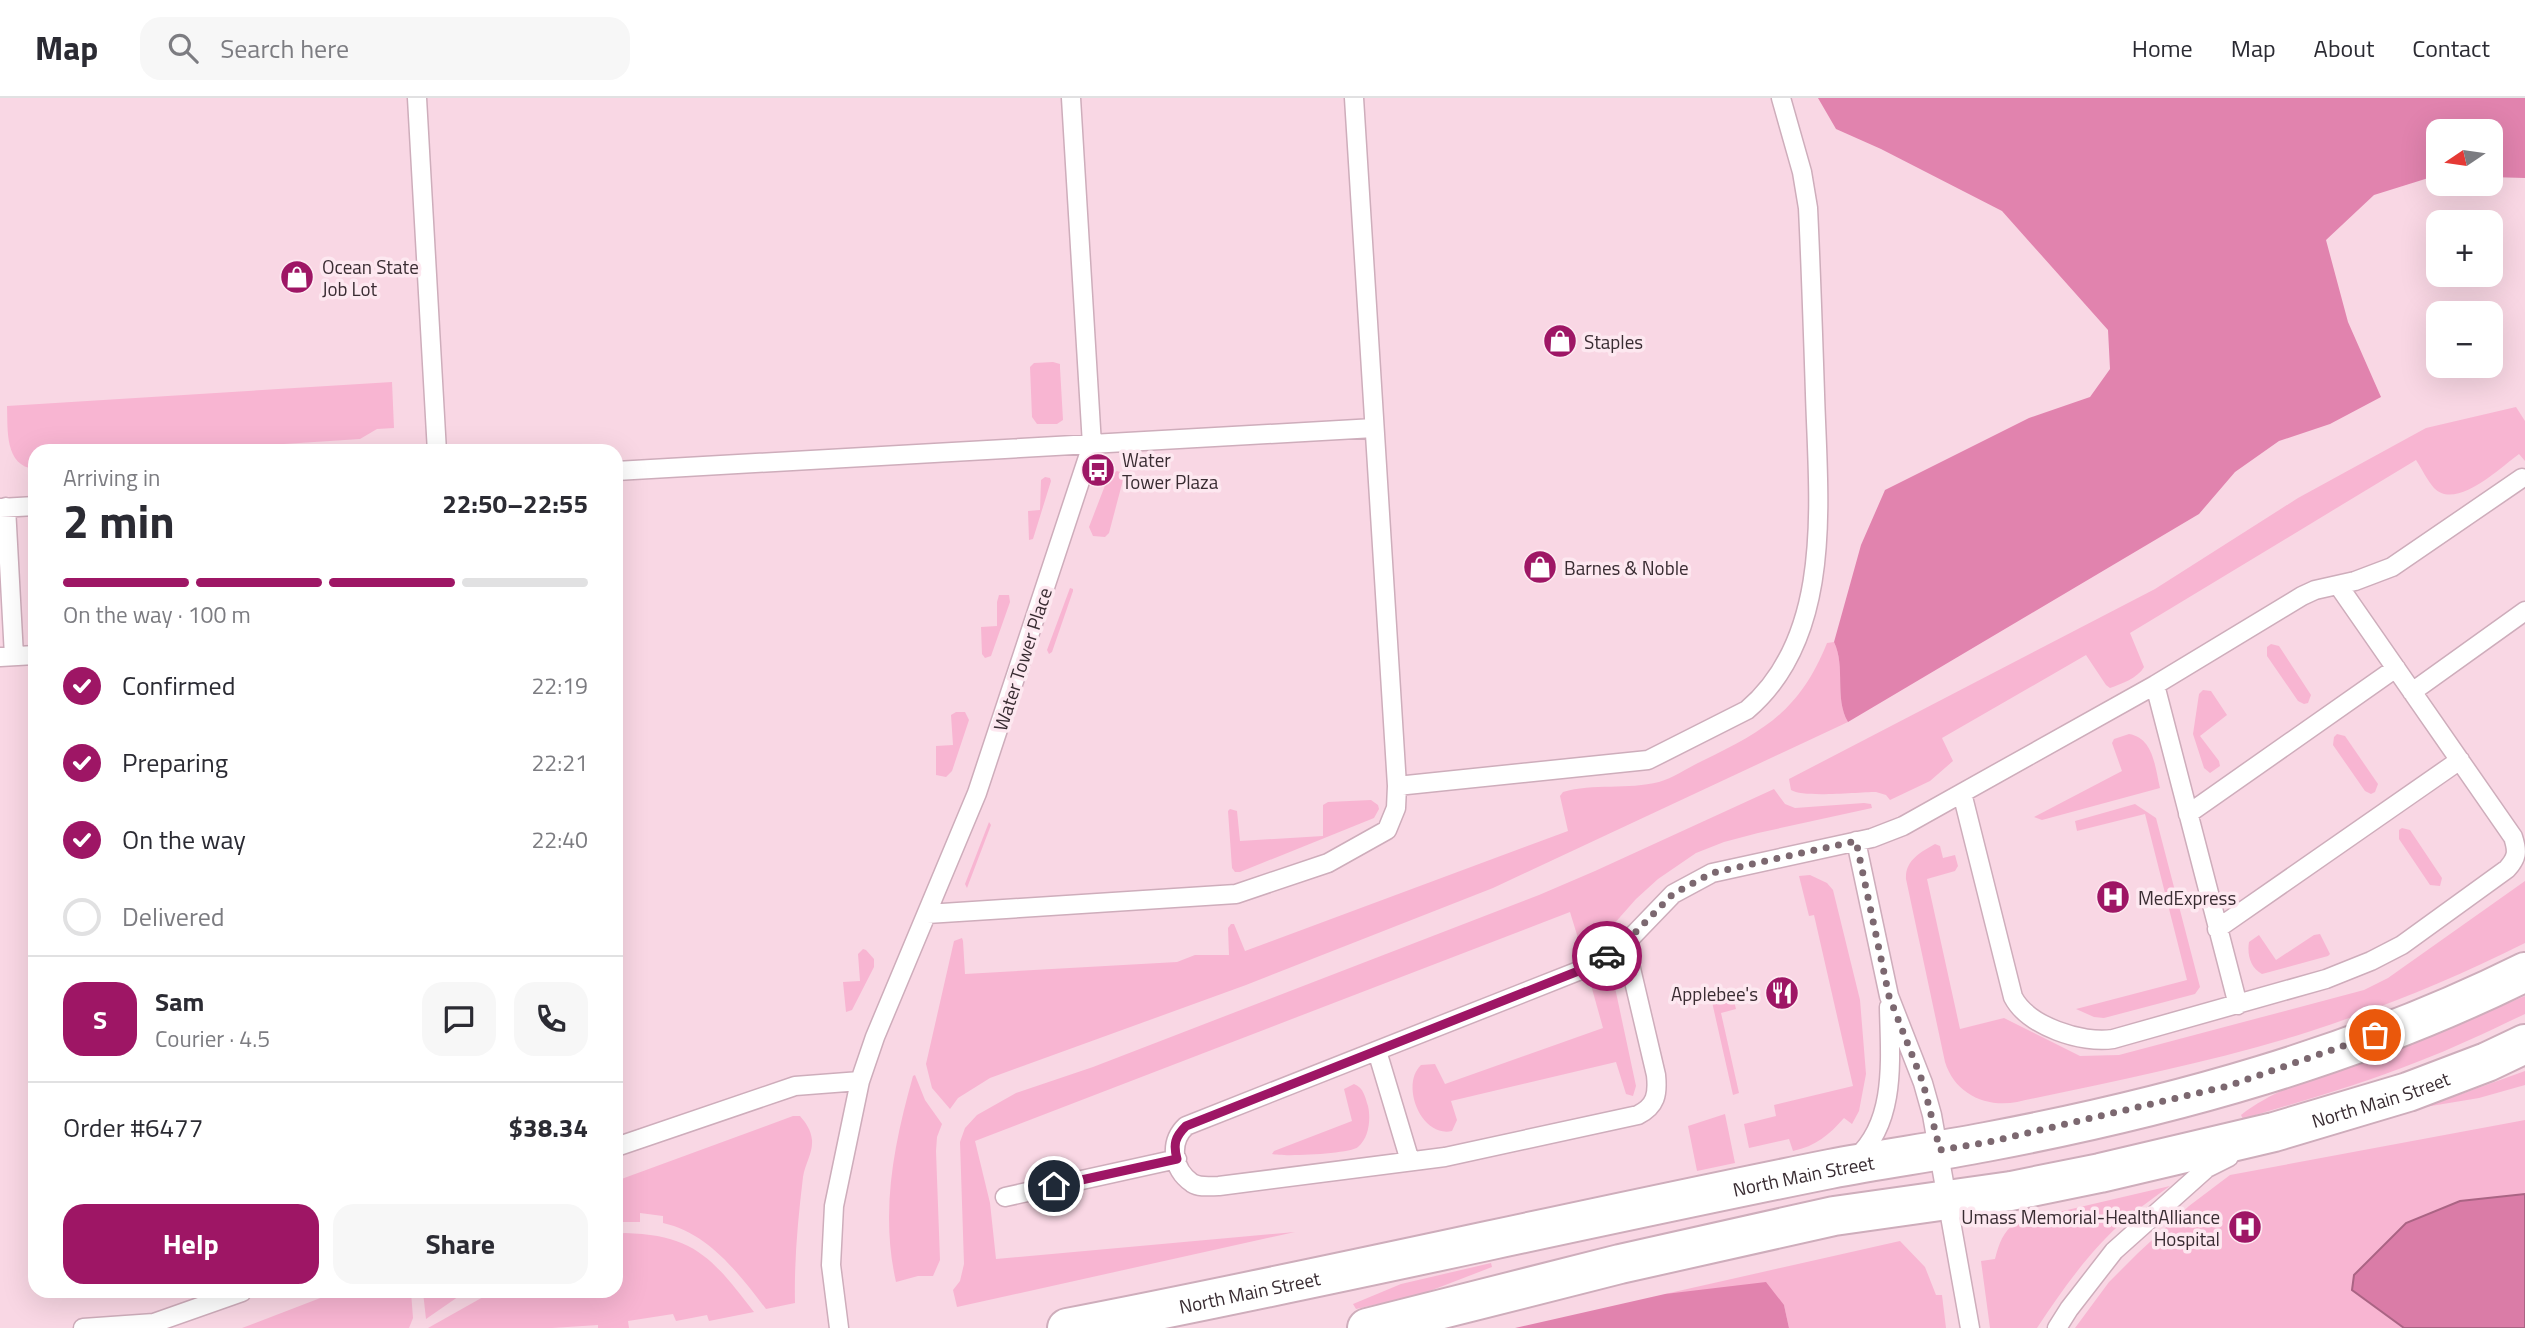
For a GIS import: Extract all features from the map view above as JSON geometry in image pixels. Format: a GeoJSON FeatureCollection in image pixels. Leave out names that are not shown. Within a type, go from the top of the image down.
{"type":"FeatureCollection","features":[{"type":"Feature","properties":{"kind":"main road","name":"North Main Street"},"geometry":{"type":"LineString","coordinates":[[1068,1328],[1301,1282],[1848,1166],[1998,1140],[2228,1086],[2375,1035],[2483,993],[2525,972]]}},
{"type":"Feature","properties":{"kind":"main road","name":"North Main Street"},"geometry":{"type":"LineString","coordinates":[[1367,1328],[1619,1264],[1834,1216],[1948,1200],[2100,1173],[2274,1132],[2408,1092],[2487,1062],[2525,1044]]}},
{"type":"Feature","properties":{"kind":"lane"},"geometry":{"type":"LineString","coordinates":[[417,98],[437,444]]}},
{"type":"Feature","properties":{"kind":"lane"},"geometry":{"type":"LineString","coordinates":[[1071,98],[1092,445]]}},
{"type":"Feature","properties":{"kind":"lane"},"geometry":{"type":"LineString","coordinates":[[927,914],[1236,894],[1328,863],[1387,830],[1396,808],[1397,786],[1354,98]]}},
{"type":"Feature","properties":{"kind":"lane"},"geometry":{"type":"LineString","coordinates":[[1397,786],[1648,761],[1747,710],[1761,699],[1779,675],[1794,648],[1810,596],[1817,549],[1818,498],[1808,208],[1802,172],[1781,98]]}},
{"type":"Feature","properties":{"kind":"lane"},"geometry":{"type":"LineString","coordinates":[[623,471],[1374,428]]}},
{"type":"Feature","properties":{"kind":"lane","name":"Water Tower Place"},"geometry":{"type":"LineString","coordinates":[[839,1328],[831,1265],[834,1206],[860,1081],[875,1037],[977,793],[1092,445]]}},
{"type":"Feature","properties":{"kind":"lane"},"geometry":{"type":"LineString","coordinates":[[1625,943],[1658,1090],[1651,1107],[1638,1115],[1445,1157],[1207,1186],[1192,1182],[1183,1174],[1177,1159],[1175,1142],[1186,1126],[1586,968],[1625,943],[1673,894],[1712,873],[1856,841],[1896,829],[2155,685],[2302,596],[2392,567],[2522,478]]}},
{"type":"Feature","properties":{"kind":"lane"},"geometry":{"type":"LineString","coordinates":[[28,506],[3,508],[7,657],[28,656]]}},
{"type":"Feature","properties":{"kind":"lane"},"geometry":{"type":"LineString","coordinates":[[1962,793],[2013,997],[2027,1016],[2075,1038],[2099,1041],[2238,1005],[2326,979],[2402,945],[2507,869],[2517,858],[2517,848],[2513,837],[2338,585]]}},
{"type":"Feature","properties":{"kind":"lane"},"geometry":{"type":"LineString","coordinates":[[2412,692],[2525,611]]}},
{"type":"Feature","properties":{"kind":"lane"},"geometry":{"type":"LineString","coordinates":[[2188,814],[2396,668]]}},
{"type":"Feature","properties":{"kind":"lane"},"geometry":{"type":"LineString","coordinates":[[2155,685],[2238,1005]]}},
{"type":"Feature","properties":{"kind":"lane"},"geometry":{"type":"LineString","coordinates":[[2217,929],[2460,760]]}},
{"type":"Feature","properties":{"kind":"lane"},"geometry":{"type":"LineString","coordinates":[[1856,841],[1889,996],[1923,1083],[1940,1150],[1970,1328]]}},
{"type":"Feature","properties":{"kind":"lane"},"geometry":{"type":"LineString","coordinates":[[1848,1166],[1875,1137],[1885,1112],[1889,1078],[1889,996]]}},
{"type":"Feature","properties":{"kind":"lane"},"geometry":{"type":"LineString","coordinates":[[1377,1051],[1410,1161]]}},
{"type":"Feature","properties":{"kind":"lane"},"geometry":{"type":"LineString","coordinates":[[623,1145],[795,1086],[860,1081]]}},
{"type":"Feature","properties":{"kind":"lane"},"geometry":{"type":"LineString","coordinates":[[2057,1328],[2114,1251],[2207,1168],[2274,1132]]}},
{"type":"Feature","properties":{"kind":"lane"},"geometry":{"type":"LineString","coordinates":[[1005,1197],[1177,1159]]}},
{"type":"Feature","properties":{"kind":"lane"},"geometry":{"type":"LineString","coordinates":[[83,1328],[154,1323],[225,1298]]}},
{"type":"Feature","properties":{"kind":"shaded area"},"geometry":{"type":"Polygon","coordinates":[[[1818,98],[2525,98],[2525,178],[2503,177],[2503,119],[2426,119],[2426,179],[2374,195],[2326,240],[2348,322],[2381,397],[2330,424],[2279,441],[2235,472],[2199,514],[1848,722],[1842,703],[1839,662],[1834,642],[1861,545],[1885,490],[2029,418],[2090,397],[2110,369],[2108,330],[2002,211],[1836,129],[1818,98]]]}},
{"type":"Feature","properties":{"kind":"shaded area"},"geometry":{"type":"Polygon","coordinates":[[[1034,363],[1060,364],[1063,420],[1057,424],[1037,424],[1032,417],[1030,367],[1034,363]]]}},
{"type":"Feature","properties":{"kind":"shaded area"},"geometry":{"type":"Polygon","coordinates":[[[392,382],[394,428],[377,429],[360,439],[284,444],[28,444],[28,467],[13,454],[8,435],[7,406],[392,382]]]}},
{"type":"Feature","properties":{"kind":"shaded area"},"geometry":{"type":"Polygon","coordinates":[[[2516,407],[2525,421],[2525,461],[2519,454],[2490,477],[2466,491],[2443,494],[2434,488],[2416,460],[2130,633],[2144,667],[2129,680],[2110,688],[2086,655],[1942,738],[1953,761],[1930,781],[1890,800],[1886,795],[1876,792],[1818,794],[1791,790],[1789,779],[2155,589],[2298,498],[2426,428],[2516,407]]]}},
{"type":"Feature","properties":{"kind":"shaded area"},"geometry":{"type":"Polygon","coordinates":[[[1117,471],[1123,480],[1109,533],[1105,537],[1093,536],[1089,527],[1109,475],[1117,471]]]}},
{"type":"Feature","properties":{"kind":"shaded area"},"geometry":{"type":"Polygon","coordinates":[[[1045,477],[1051,481],[1033,539],[1029,540],[1028,511],[1040,510],[1041,480],[1045,477]]]}},
{"type":"Feature","properties":{"kind":"shaded area"},"geometry":{"type":"Polygon","coordinates":[[[1070,588],[1073,591],[1049,654],[1047,650],[1070,588]]]}},
{"type":"Feature","properties":{"kind":"shaded area"},"geometry":{"type":"Polygon","coordinates":[[[999,595],[1009,595],[1010,602],[991,656],[985,658],[982,654],[981,627],[997,626],[999,595]]]}},
{"type":"Feature","properties":{"kind":"shaded area"},"geometry":{"type":"Polygon","coordinates":[[[1834,642],[1839,662],[1842,703],[1848,722],[1493,888],[1246,985],[990,1078],[958,1098],[950,1109],[932,1088],[926,1064],[954,941],[962,938],[965,974],[1177,962],[1195,955],[1229,955],[1228,928],[1231,924],[1234,924],[1245,951],[1568,831],[1560,796],[1563,792],[1659,782],[1724,750],[1778,716],[1805,685],[1827,643],[1834,642]]]}},
{"type":"Feature","properties":{"kind":"shaded area"},"geometry":{"type":"Polygon","coordinates":[[[2271,644],[2279,646],[2311,695],[2308,703],[2298,701],[2267,656],[2267,647],[2271,644]]]}},
{"type":"Feature","properties":{"kind":"shaded area"},"geometry":{"type":"Polygon","coordinates":[[[2203,690],[2211,691],[2227,715],[2200,736],[2219,761],[2220,766],[2210,773],[2204,768],[2193,734],[2199,694],[2203,690]]]}},
{"type":"Feature","properties":{"kind":"shaded area"},"geometry":{"type":"Polygon","coordinates":[[[965,712],[969,720],[952,771],[946,777],[936,775],[936,746],[953,745],[951,715],[965,712]]]}},
{"type":"Feature","properties":{"kind":"shaded area"},"geometry":{"type":"Polygon","coordinates":[[[2129,734],[2144,741],[2155,763],[2160,788],[2042,820],[2034,817],[2122,771],[2112,743],[2114,739],[2129,734]]]}},
{"type":"Feature","properties":{"kind":"shaded area"},"geometry":{"type":"Polygon","coordinates":[[[2337,734],[2345,736],[2378,784],[2375,792],[2371,794],[2365,791],[2333,745],[2337,734]]]}},
{"type":"Feature","properties":{"kind":"shaded area"},"geometry":{"type":"Polygon","coordinates":[[[1774,789],[1785,804],[1795,808],[1864,803],[1871,804],[1872,808],[1758,833],[1696,853],[1658,879],[1636,899],[1597,943],[1581,948],[1570,912],[975,1141],[990,1203],[996,1259],[1295,1232],[957,1307],[953,1290],[960,1281],[964,1264],[960,1142],[965,1128],[977,1115],[1016,1093],[1093,1067],[1539,895],[1774,789]]]}},
{"type":"Feature","properties":{"kind":"shaded area"},"geometry":{"type":"Polygon","coordinates":[[[1371,800],[1379,809],[1374,818],[1240,872],[1235,872],[1232,868],[1230,809],[1237,811],[1240,841],[1323,836],[1323,805],[1328,802],[1371,800]]]}},
{"type":"Feature","properties":{"kind":"shaded area"},"geometry":{"type":"Polygon","coordinates":[[[2135,804],[2156,818],[2200,987],[2195,994],[2104,1018],[2094,1017],[2076,1009],[2187,980],[2145,814],[2077,831],[2075,821],[2135,804]]]}},
{"type":"Feature","properties":{"kind":"shaded area"},"geometry":{"type":"Polygon","coordinates":[[[989,822],[991,825],[967,888],[965,884],[989,822]]]}},
{"type":"Feature","properties":{"kind":"shaded area"},"geometry":{"type":"Polygon","coordinates":[[[2399,830],[2410,830],[2442,878],[2440,886],[2430,885],[2399,839],[2399,830]]]}},
{"type":"Feature","properties":{"kind":"shaded area"},"geometry":{"type":"Polygon","coordinates":[[[1935,844],[1940,846],[1943,858],[1955,855],[1958,866],[1955,871],[1927,879],[1960,1029],[2004,1018],[2080,1056],[2119,1055],[2364,990],[2388,978],[2525,881],[2525,943],[2418,992],[2308,1032],[2163,1070],[2017,1102],[1994,1103],[1964,1090],[1956,1083],[1945,1062],[1906,879],[1911,862],[1935,844]]]}},
{"type":"Feature","properties":{"kind":"shaded area"},"geometry":{"type":"Polygon","coordinates":[[[1810,875],[1827,883],[1833,890],[1860,1000],[1866,1074],[1859,1111],[1852,1124],[1844,1118],[1822,1139],[1801,1149],[1793,1151],[1789,1139],[1749,1148],[1744,1124],[1776,1116],[1774,1105],[1853,1086],[1814,915],[1809,916],[1799,876],[1810,875]]]}},
{"type":"Feature","properties":{"kind":"shaded area"},"geometry":{"type":"Polygon","coordinates":[[[2320,934],[2330,954],[2328,956],[2262,974],[2250,960],[2249,942],[2259,935],[2276,960],[2314,935],[2320,934]]]}},
{"type":"Feature","properties":{"kind":"shaded area"},"geometry":{"type":"Polygon","coordinates":[[[863,949],[874,959],[874,967],[852,1010],[846,1012],[843,982],[860,981],[858,954],[863,949]]]}},
{"type":"Feature","properties":{"kind":"shaded area"},"geometry":{"type":"Polygon","coordinates":[[[1601,978],[1612,979],[1614,983],[1636,1086],[1633,1096],[1626,1094],[1616,1062],[1451,1101],[1457,1120],[1452,1131],[1441,1131],[1423,1118],[1413,1097],[1415,1074],[1421,1065],[1435,1064],[1445,1084],[1603,1028],[1591,985],[1601,978]]]}},
{"type":"Feature","properties":{"kind":"shaded area"},"geometry":{"type":"Polygon","coordinates":[[[2525,996],[2525,1014],[2444,1051],[2330,1092],[2243,1119],[2241,1115],[2288,1088],[2393,1050],[2525,996]]]}},
{"type":"Feature","properties":{"kind":"shaded area"},"geometry":{"type":"Polygon","coordinates":[[[1733,997],[1736,1009],[1721,1013],[1739,1093],[1733,1095],[1712,1002],[1733,997]]]}},
{"type":"Feature","properties":{"kind":"shaded area"},"geometry":{"type":"Polygon","coordinates":[[[2525,1071],[2525,1085],[2479,1098],[2425,1107],[2525,1071]]]}},
{"type":"Feature","properties":{"kind":"shaded area"},"geometry":{"type":"Polygon","coordinates":[[[915,1075],[925,1100],[942,1124],[936,1151],[940,1260],[933,1276],[918,1276],[896,1282],[889,1229],[891,1178],[900,1127],[915,1075]]]}},
{"type":"Feature","properties":{"kind":"shaded area"},"geometry":{"type":"Polygon","coordinates":[[[1354,1084],[1364,1093],[1369,1117],[1367,1134],[1358,1147],[1316,1154],[1272,1154],[1352,1121],[1344,1089],[1354,1084]]]}},
{"type":"Feature","properties":{"kind":"shaded area"},"geometry":{"type":"Polygon","coordinates":[[[1725,1114],[1735,1163],[1697,1171],[1688,1126],[1725,1114]]]}},
{"type":"Feature","properties":{"kind":"shaded area"},"geometry":{"type":"Polygon","coordinates":[[[793,1116],[800,1116],[812,1140],[803,1177],[795,1303],[766,1309],[745,1282],[709,1245],[680,1228],[663,1223],[663,1216],[640,1213],[640,1222],[623,1222],[623,1178],[793,1116]]]}},
{"type":"Feature","properties":{"kind":"shaded area","name":"Umass Memorial-HealthAlliance Hospital"},"geometry":{"type":"Polygon","coordinates":[[[2525,1120],[2525,1328],[2075,1328],[2109,1282],[2138,1253],[2189,1206],[2230,1175],[2525,1120]]]}},
{"type":"Feature","properties":{"kind":"shaded area"},"geometry":{"type":"Polygon","coordinates":[[[2170,1186],[2131,1215],[2101,1243],[2037,1328],[1990,1328],[1981,1261],[1995,1259],[2002,1238],[2016,1222],[2170,1186]]]}},
{"type":"Feature","properties":{"kind":"shaded area"},"geometry":{"type":"Polygon","coordinates":[[[2525,1194],[2525,1328],[2404,1328],[2352,1290],[2354,1275],[2406,1223],[2460,1201],[2525,1194]]]}},
{"type":"Feature","properties":{"kind":"shaded area"},"geometry":{"type":"Polygon","coordinates":[[[623,1233],[669,1239],[700,1253],[714,1264],[754,1312],[709,1321],[707,1315],[676,1321],[673,1314],[628,1321],[629,1328],[598,1328],[598,1325],[552,1328],[428,1328],[481,1298],[623,1298],[623,1233]]]}},
{"type":"Feature","properties":{"kind":"shaded area"},"geometry":{"type":"Polygon","coordinates":[[[1900,1241],[1925,1267],[1936,1295],[1942,1295],[1946,1328],[1789,1328],[1784,1305],[1665,1294],[1900,1241]]]}},
{"type":"Feature","properties":{"kind":"shaded area"},"geometry":{"type":"Polygon","coordinates":[[[1491,1263],[1492,1267],[1422,1294],[1356,1309],[1353,1304],[1401,1284],[1491,1263]]]}},
{"type":"Feature","properties":{"kind":"shaded area"},"geometry":{"type":"Polygon","coordinates":[[[1766,1282],[1784,1305],[1789,1328],[1515,1328],[1665,1294],[1766,1282]]]}},
{"type":"Feature","properties":{"kind":"shaded area"},"geometry":{"type":"Polygon","coordinates":[[[320,1298],[411,1298],[413,1318],[409,1328],[242,1328],[320,1298]]]}},
{"type":"Feature","properties":{"kind":"shaded area"},"geometry":{"type":"Polygon","coordinates":[[[424,1298],[456,1298],[426,1319],[424,1298]]]}},
{"type":"Feature","properties":{"kind":"way so far"},"geometry":{"type":"LineString","coordinates":[[1607,956],[1619,949],[1673,894],[1712,873],[1856,841],[1889,996],[1923,1083],[1940,1150],[1989,1142],[2228,1086],[2375,1035]]}},
{"type":"Feature","properties":{"kind":"place","name":"Ocean State Job Lot"},"geometry":{"type":"Point","coordinates":[297,277]}},
{"type":"Feature","properties":{"kind":"place","name":"Staples"},"geometry":{"type":"Point","coordinates":[1560,341]}},
{"type":"Feature","properties":{"kind":"place","name":"Water Tower Plaza"},"geometry":{"type":"Point","coordinates":[1098,470]}},
{"type":"Feature","properties":{"kind":"place","name":"Barnes & Noble"},"geometry":{"type":"Point","coordinates":[1540,567]}},
{"type":"Feature","properties":{"kind":"place","name":"MedExpress"},"geometry":{"type":"Point","coordinates":[2113,897]}},
{"type":"Feature","properties":{"kind":"place","name":"Applebee's"},"geometry":{"type":"Point","coordinates":[1782,993]}},
{"type":"Feature","properties":{"kind":"place","name":"Umass Memorial-HealthAlliance Hospital"},"geometry":{"type":"Point","coordinates":[2245,1227]}},
{"type":"Feature","properties":{"kind":"route"},"geometry":{"type":"LineString","coordinates":[[1054,1186],[1177,1159],[1175,1142],[1186,1126],[1586,968],[1607,956]]}}]}
